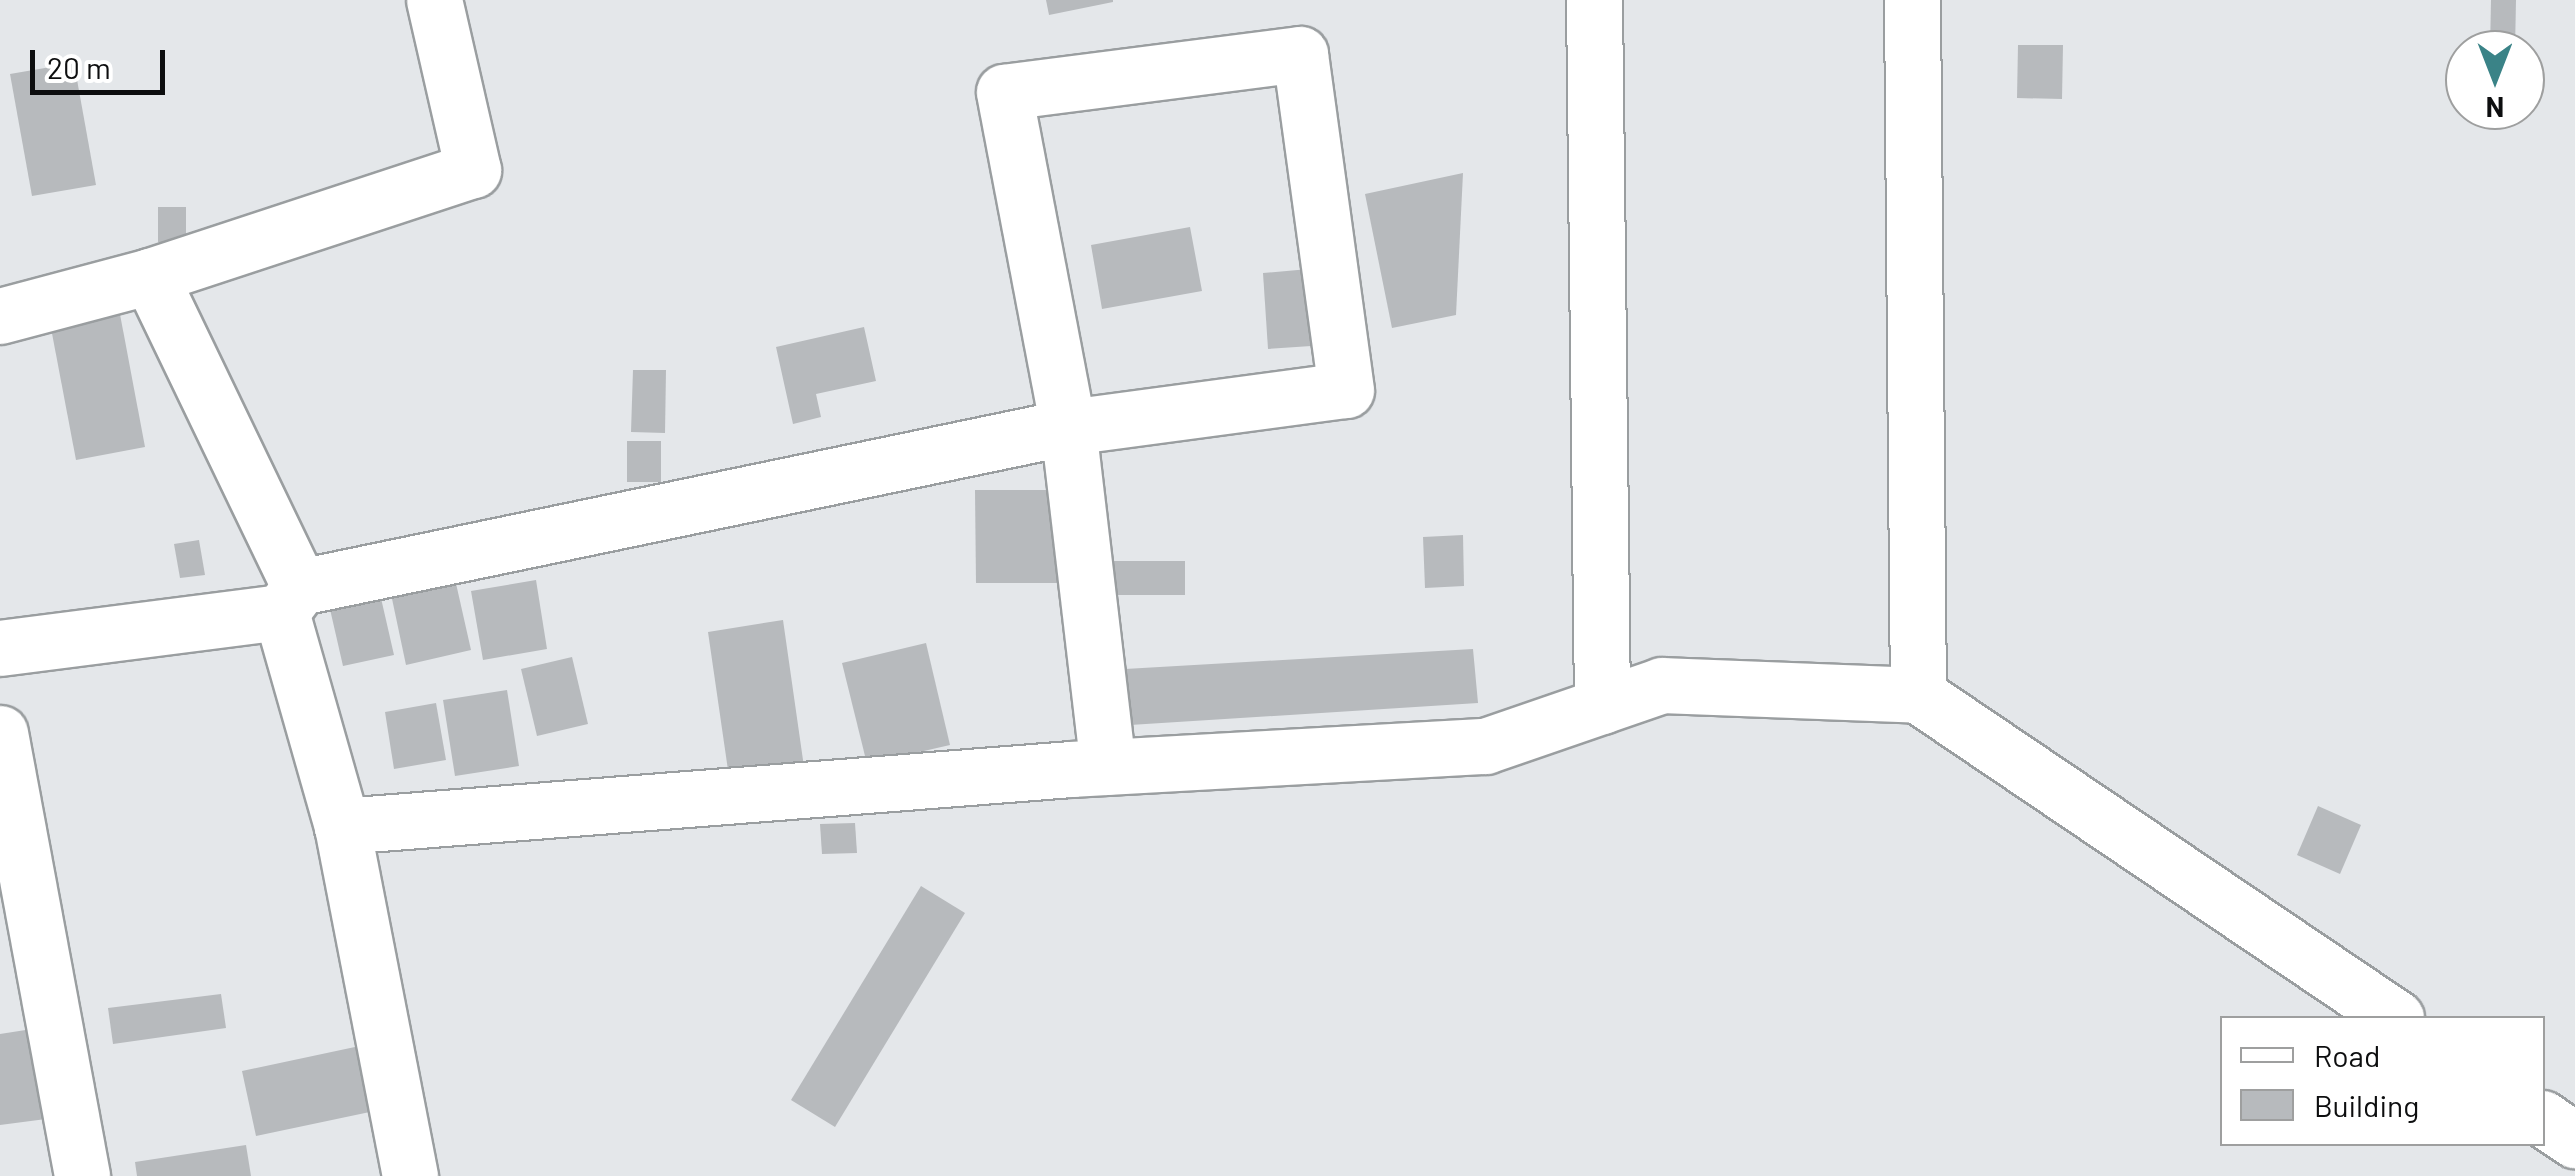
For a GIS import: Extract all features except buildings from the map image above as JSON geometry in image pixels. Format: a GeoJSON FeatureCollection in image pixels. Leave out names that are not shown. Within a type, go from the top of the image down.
{"type":"FeatureCollection","features":[{"type":"Feature","properties":{"kind":"street"},"geometry":{"type":"LineString","coordinates":[[0,316],[150,276],[472,170],[434,0]]}},
{"type":"Feature","properties":{"kind":"street"},"geometry":{"type":"LineString","coordinates":[[1594,0],[1602,706]]}},
{"type":"Feature","properties":{"kind":"street"},"geometry":{"type":"LineString","coordinates":[[1912,0],[1918,695]]}},
{"type":"Feature","properties":{"kind":"street"},"geometry":{"type":"LineString","coordinates":[[0,648],[290,599],[1068,426],[1346,390],[1300,54],[1004,92],[1068,426],[1108,767]]}},
{"type":"Feature","properties":{"kind":"street"},"geometry":{"type":"LineString","coordinates":[[150,276],[290,599],[342,826],[410,1176]]}},
{"type":"Feature","properties":{"kind":"street"},"geometry":{"type":"LineString","coordinates":[[342,826],[1108,767],[1486,746],[1662,685],[1918,695],[2393,1016]]}},
{"type":"Feature","properties":{"kind":"street"},"geometry":{"type":"LineString","coordinates":[[0,733],[82,1176]]}},
{"type":"Feature","properties":{"kind":"street"},"geometry":{"type":"LineString","coordinates":[[2545,1120],[2575,1140]]}}]}
